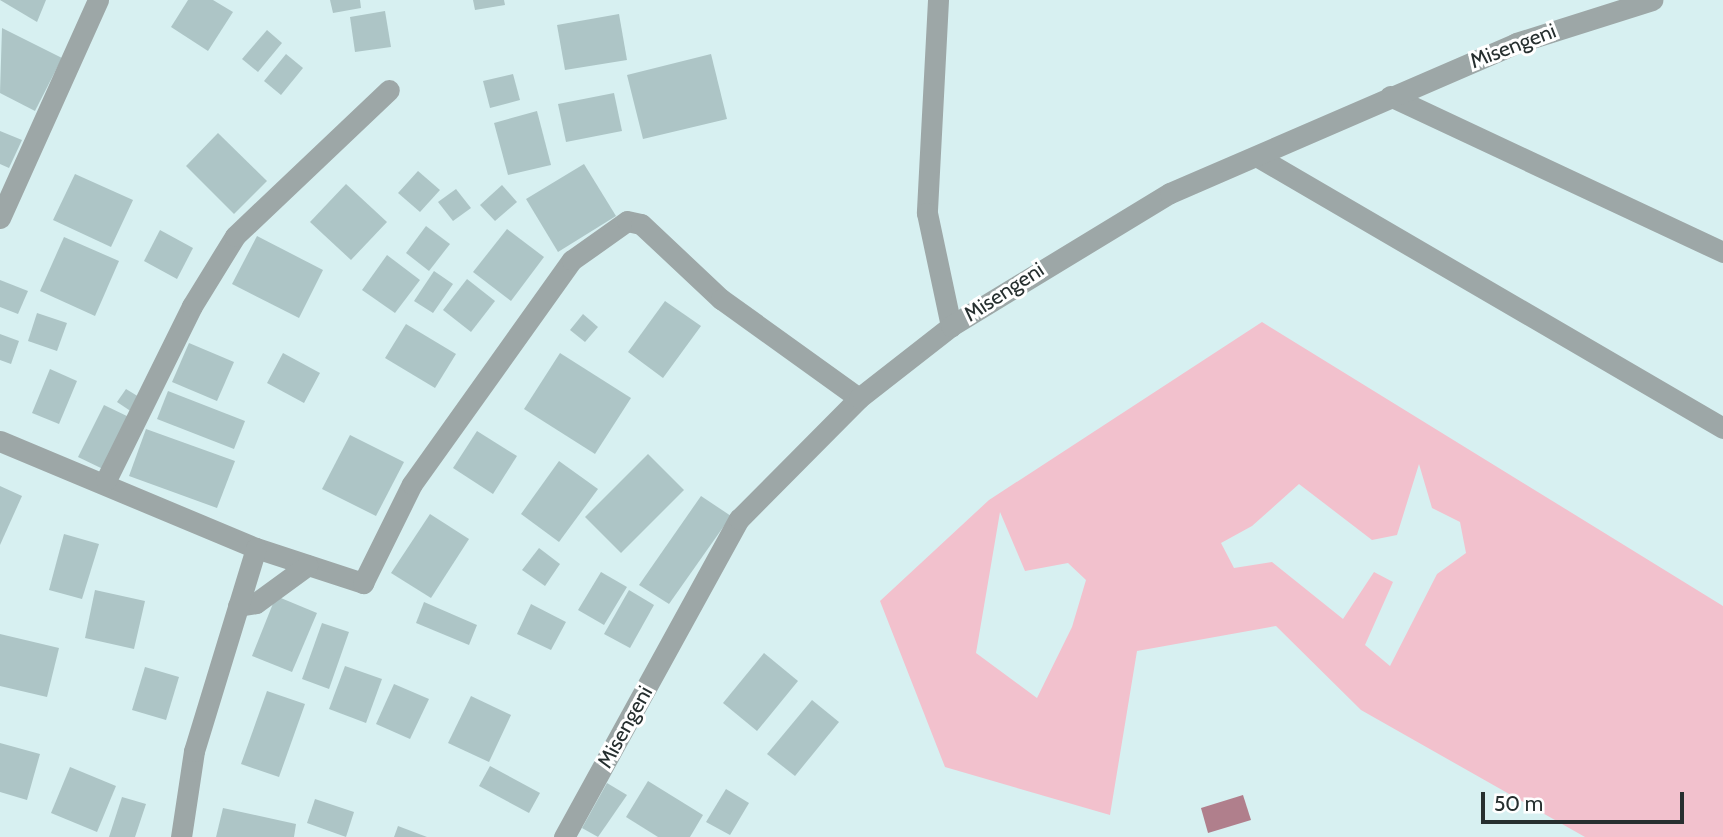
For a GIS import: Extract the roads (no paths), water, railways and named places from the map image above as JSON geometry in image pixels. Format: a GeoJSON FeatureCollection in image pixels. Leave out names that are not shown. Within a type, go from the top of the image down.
{"type":"FeatureCollection","features":[{"type":"Feature","properties":{"kind":"street"},"geometry":{"type":"LineString","coordinates":[[0,218],[98,0]]}},
{"type":"Feature","properties":{"kind":"street"},"geometry":{"type":"LineString","coordinates":[[938,0],[927,213],[951,326]]}},
{"type":"Feature","properties":{"kind":"street","name":"Misengeni"},"geometry":{"type":"LineString","coordinates":[[564,837],[739,519],[859,398],[951,326],[1104,228],[1390,96],[1516,43],[1652,0]]}},
{"type":"Feature","properties":{"kind":"street"},"geometry":{"type":"LineString","coordinates":[[106,481],[192,306],[235,236],[389,90]]}},
{"type":"Feature","properties":{"kind":"street"},"geometry":{"type":"LineString","coordinates":[[1390,96],[1723,252]]}},
{"type":"Feature","properties":{"kind":"street"},"geometry":{"type":"LineString","coordinates":[[1258,157],[1723,428]]}},
{"type":"Feature","properties":{"kind":"street"},"geometry":{"type":"LineString","coordinates":[[0,441],[106,481],[256,548],[363,583],[412,484],[572,260],[615,224],[641,224],[721,299],[859,398]]}},
{"type":"Feature","properties":{"kind":"street"},"geometry":{"type":"LineString","coordinates":[[181,837],[194,751],[256,548]]}},
{"type":"Feature","properties":{"kind":"street"},"geometry":{"type":"LineString","coordinates":[[238,606],[256,603],[308,565]]}}]}
